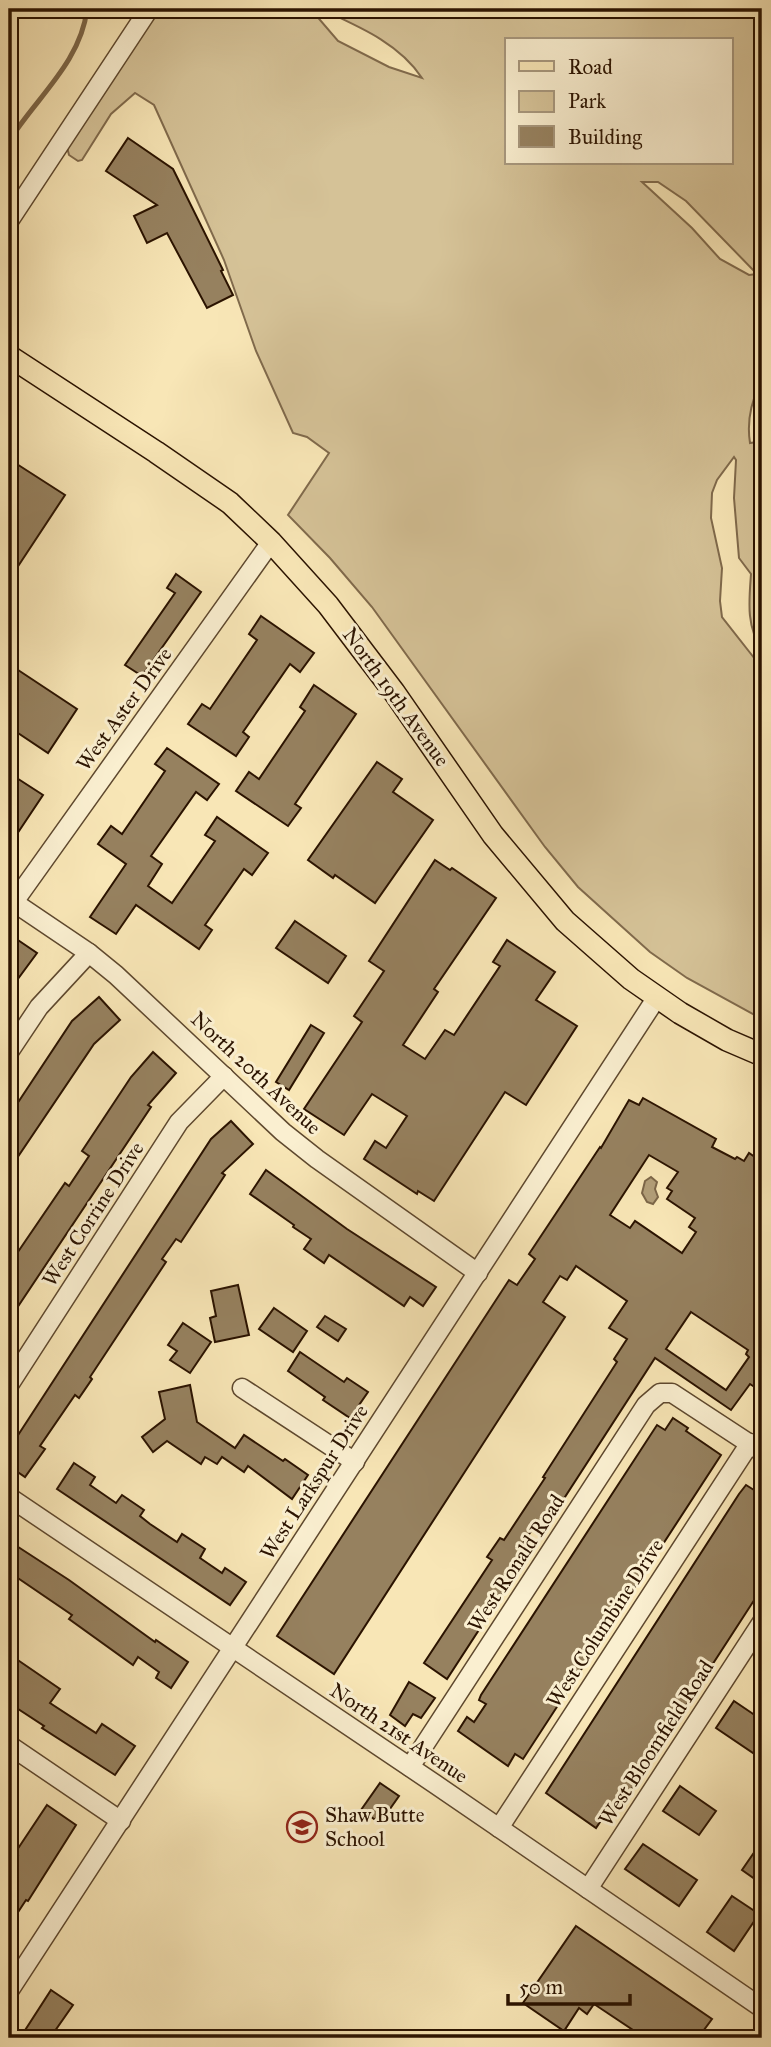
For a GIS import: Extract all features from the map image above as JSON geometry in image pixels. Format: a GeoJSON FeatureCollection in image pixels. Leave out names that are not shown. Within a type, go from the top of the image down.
{"type":"FeatureCollection","features":[{"type":"Feature","properties":{"kind":"main road","name":"North 19th Avenue"},"geometry":{"type":"LineString","coordinates":[[9,356],[230,503],[271,542],[328,605],[394,692],[494,835],[565,921],[595,950],[657,997],[727,1040],[762,1055]]}},
{"type":"Feature","properties":{"kind":"street"},"geometry":{"type":"LineString","coordinates":[[9,202],[137,9]]}},
{"type":"Feature","properties":{"kind":"street"},"geometry":{"type":"LineString","coordinates":[[9,220],[149,9]]}},
{"type":"Feature","properties":{"kind":"street","name":"West Aster Drive"},"geometry":{"type":"LineString","coordinates":[[11,900],[271,542]]}},
{"type":"Feature","properties":{"kind":"street","name":"North 20th Avenue"},"geometry":{"type":"LineString","coordinates":[[11,900],[89,953],[116,975],[283,1132],[325,1166],[478,1273]]}},
{"type":"Feature","properties":{"kind":"street"},"geometry":{"type":"LineString","coordinates":[[9,1052],[39,1007],[89,953]]}},
{"type":"Feature","properties":{"kind":"street","name":"West Larkspur Drive"},"geometry":{"type":"LineString","coordinates":[[9,1992],[657,997]]}},
{"type":"Feature","properties":{"kind":"street","name":"West Corrine Drive"},"geometry":{"type":"LineString","coordinates":[[9,1385],[180,1122],[225,1076]]}},
{"type":"Feature","properties":{"kind":"street"},"geometry":{"type":"LineString","coordinates":[[242,1388],[355,1462]]}},
{"type":"Feature","properties":{"kind":"street","name":"West Ronald Road"},"geometry":{"type":"LineString","coordinates":[[410,1767],[646,1405],[660,1393],[668,1391],[756,1448]]}},
{"type":"Feature","properties":{"kind":"street","name":"West Columbine Drive"},"geometry":{"type":"LineString","coordinates":[[499,1828],[756,1448]]}},
{"type":"Feature","properties":{"kind":"street","name":"North 21st Avenue"},"geometry":{"type":"LineString","coordinates":[[9,1497],[762,2008]]}},
{"type":"Feature","properties":{"kind":"street","name":"West Bloomfield Road"},"geometry":{"type":"LineString","coordinates":[[588,1889],[762,1622]]}},
{"type":"Feature","properties":{"kind":"street"},"geometry":{"type":"LineString","coordinates":[[9,1745],[121,1821]]}},
{"type":"Feature","properties":{"kind":"green space"},"geometry":{"type":"Polygon","coordinates":[[[156,9],[762,9],[762,385],[759,386],[754,399],[749,428],[750,443],[757,442],[757,421],[762,403],[762,649],[751,623],[751,574],[739,558],[734,457],[717,480],[712,493],[711,518],[722,568],[722,617],[762,668],[762,829],[757,844],[762,870],[762,1019],[687,978],[650,952],[578,887],[545,847],[372,607],[288,515],[329,453],[307,437],[293,433],[256,351],[224,260],[154,105],[135,93],[111,114],[82,160],[78,161],[69,155],[66,143],[156,9]],[[323,10],[314,13],[338,41],[389,67],[422,78],[402,55],[365,30],[323,10]],[[642,182],[692,228],[720,259],[749,275],[757,274],[686,201],[658,182],[642,182]]]}},
{"type":"Feature","properties":{"kind":"shaded area"},"geometry":{"type":"Polygon","coordinates":[[[651,1177],[657,1182],[655,1189],[658,1197],[653,1204],[647,1202],[642,1193],[645,1181],[651,1177]]]}},
{"type":"Feature","properties":{"kind":"building"},"geometry":{"type":"Polygon","coordinates":[[[128,138],[173,169],[233,295],[207,308],[167,233],[147,243],[134,216],[157,205],[106,171],[128,138]]]}},
{"type":"Feature","properties":{"kind":"building"},"geometry":{"type":"Polygon","coordinates":[[[9,459],[65,495],[9,580],[9,459]]]}},
{"type":"Feature","properties":{"kind":"building"},"geometry":{"type":"Polygon","coordinates":[[[176,574],[201,592],[142,676],[125,665],[175,593],[167,588],[176,574]]]}},
{"type":"Feature","properties":{"kind":"building"},"geometry":{"type":"Polygon","coordinates":[[[261,616],[314,653],[300,672],[290,664],[243,732],[249,737],[236,756],[188,724],[202,704],[210,709],[257,640],[249,634],[261,616]]]}},
{"type":"Feature","properties":{"kind":"building"},"geometry":{"type":"Polygon","coordinates":[[[9,664],[77,709],[48,753],[9,727],[9,664]]]}},
{"type":"Feature","properties":{"kind":"building"},"geometry":{"type":"Polygon","coordinates":[[[314,685],[356,714],[295,804],[301,808],[288,826],[236,791],[249,772],[259,779],[305,711],[300,707],[314,685]]]}},
{"type":"Feature","properties":{"kind":"building"},"geometry":{"type":"Polygon","coordinates":[[[167,748],[219,784],[207,800],[196,792],[151,856],[162,864],[148,886],[172,903],[215,841],[205,835],[217,817],[268,853],[252,875],[244,869],[205,925],[212,930],[199,949],[136,905],[116,934],[90,917],[126,864],[98,844],[111,826],[122,834],[165,771],[155,764],[167,748]]]}},
{"type":"Feature","properties":{"kind":"building"},"geometry":{"type":"Polygon","coordinates":[[[377,762],[402,779],[393,792],[433,820],[375,903],[308,860],[377,762]]]}},
{"type":"Feature","properties":{"kind":"building"},"geometry":{"type":"Polygon","coordinates":[[[9,773],[43,795],[9,846],[9,773]]]}},
{"type":"Feature","properties":{"kind":"building"},"geometry":{"type":"Polygon","coordinates":[[[435,860],[450,870],[452,868],[496,898],[434,989],[438,992],[403,1045],[425,1059],[445,1030],[454,1035],[500,966],[493,962],[507,940],[555,972],[536,1000],[577,1026],[526,1105],[505,1092],[434,1201],[418,1191],[417,1194],[364,1159],[375,1141],[386,1148],[407,1116],[372,1094],[344,1135],[304,1109],[362,1022],[354,1016],[384,971],[369,961],[435,860]]]}},
{"type":"Feature","properties":{"kind":"building"},"geometry":{"type":"Polygon","coordinates":[[[295,921],[346,956],[328,983],[276,948],[295,921]]]}},
{"type":"Feature","properties":{"kind":"building"},"geometry":{"type":"Polygon","coordinates":[[[9,934],[37,953],[9,991],[9,934]]]}},
{"type":"Feature","properties":{"kind":"building"},"geometry":{"type":"Polygon","coordinates":[[[99,997],[120,1020],[94,1044],[9,1170],[9,1116],[72,1021],[99,997]]]}},
{"type":"Feature","properties":{"kind":"building"},"geometry":{"type":"Polygon","coordinates":[[[311,1025],[324,1033],[289,1090],[276,1082],[311,1025]]]}},
{"type":"Feature","properties":{"kind":"building"},"geometry":{"type":"Polygon","coordinates":[[[153,1052],[176,1073],[148,1105],[151,1107],[9,1320],[9,1265],[65,1183],[69,1186],[89,1156],[82,1151],[131,1077],[153,1052]]]}},
{"type":"Feature","properties":{"kind":"building"},"geometry":{"type":"Polygon","coordinates":[[[643,1098],[716,1139],[712,1147],[735,1159],[737,1157],[744,1161],[749,1153],[762,1162],[762,1392],[750,1384],[731,1410],[655,1358],[541,1534],[533,1528],[519,1550],[527,1556],[447,1679],[424,1663],[492,1560],[487,1557],[500,1538],[504,1540],[545,1478],[543,1477],[617,1362],[614,1359],[627,1339],[609,1328],[627,1301],[576,1266],[567,1280],[560,1276],[543,1302],[565,1317],[334,1674],[277,1636],[509,1280],[517,1285],[535,1259],[529,1254],[601,1148],[629,1100],[639,1105],[643,1098]],[[649,1155],[610,1215],[630,1228],[635,1221],[682,1253],[696,1232],[689,1227],[695,1218],[667,1199],[672,1191],[667,1188],[678,1172],[649,1155]],[[691,1312],[666,1349],[726,1390],[749,1357],[746,1354],[748,1350],[691,1312]]]}},
{"type":"Feature","properties":{"kind":"building"},"geometry":{"type":"Polygon","coordinates":[[[231,1121],[253,1144],[222,1173],[225,1175],[181,1242],[176,1239],[162,1259],[166,1262],[79,1398],[75,1395],[40,1446],[45,1449],[25,1477],[9,1466],[9,1449],[211,1139],[231,1121]]]}},
{"type":"Feature","properties":{"kind":"building"},"geometry":{"type":"Polygon","coordinates":[[[266,1170],[347,1229],[436,1287],[423,1306],[410,1297],[404,1306],[329,1255],[324,1263],[304,1249],[311,1239],[250,1194],[266,1170]]]}},
{"type":"Feature","properties":{"kind":"building"},"geometry":{"type":"Polygon","coordinates":[[[238,1285],[249,1335],[215,1342],[210,1318],[216,1316],[211,1291],[238,1285]]]}},
{"type":"Feature","properties":{"kind":"building"},"geometry":{"type":"Polygon","coordinates":[[[274,1308],[307,1331],[293,1352],[259,1329],[274,1308]]]}},
{"type":"Feature","properties":{"kind":"building"},"geometry":{"type":"Polygon","coordinates":[[[325,1316],[346,1329],[338,1341],[317,1327],[325,1316]]]}},
{"type":"Feature","properties":{"kind":"building"},"geometry":{"type":"Polygon","coordinates":[[[183,1323],[211,1342],[190,1373],[170,1360],[177,1351],[168,1345],[183,1323]]]}},
{"type":"Feature","properties":{"kind":"building"},"geometry":{"type":"Polygon","coordinates":[[[300,1352],[344,1382],[347,1378],[368,1392],[350,1418],[288,1371],[300,1352]]]}},
{"type":"Feature","properties":{"kind":"building"},"geometry":{"type":"Polygon","coordinates":[[[190,1385],[197,1422],[235,1448],[244,1435],[308,1475],[292,1499],[248,1466],[244,1472],[222,1457],[217,1464],[205,1457],[201,1464],[167,1441],[153,1452],[142,1437],[165,1419],[159,1392],[190,1385]]]}},
{"type":"Feature","properties":{"kind":"building"},"geometry":{"type":"Polygon","coordinates":[[[673,1418],[688,1428],[686,1431],[721,1455],[523,1759],[515,1754],[508,1766],[458,1731],[467,1717],[474,1722],[486,1704],[479,1700],[481,1695],[657,1425],[665,1430],[673,1418]]]}},
{"type":"Feature","properties":{"kind":"building"},"geometry":{"type":"Polygon","coordinates":[[[74,1463],[95,1477],[90,1485],[116,1503],[122,1495],[144,1510],[140,1516],[150,1524],[177,1542],[182,1534],[205,1549],[200,1558],[222,1573],[225,1568],[246,1582],[230,1605],[57,1489],[74,1463]]]}},
{"type":"Feature","properties":{"kind":"building"},"geometry":{"type":"Polygon","coordinates":[[[762,1478],[762,1570],[756,1580],[762,1584],[762,1588],[611,1821],[604,1816],[596,1828],[546,1793],[739,1494],[746,1485],[754,1490],[762,1478]]]}},
{"type":"Feature","properties":{"kind":"building"},"geometry":{"type":"Polygon","coordinates":[[[9,1541],[188,1662],[171,1688],[156,1678],[159,1672],[138,1657],[133,1665],[69,1619],[72,1615],[9,1572],[9,1541]]]}},
{"type":"Feature","properties":{"kind":"building"},"geometry":{"type":"Polygon","coordinates":[[[9,1654],[60,1689],[50,1703],[96,1733],[102,1724],[135,1746],[115,1775],[42,1728],[44,1726],[9,1703],[9,1654]]]}},
{"type":"Feature","properties":{"kind":"building"},"geometry":{"type":"Polygon","coordinates":[[[409,1682],[435,1698],[421,1718],[413,1714],[405,1726],[390,1715],[409,1682]]]}},
{"type":"Feature","properties":{"kind":"building"},"geometry":{"type":"Polygon","coordinates":[[[734,1701],[762,1720],[762,1759],[716,1728],[734,1701]]]}},
{"type":"Feature","properties":{"kind":"building"},"geometry":{"type":"Polygon","coordinates":[[[380,1783],[399,1796],[380,1823],[361,1810],[380,1783]]]}},
{"type":"Feature","properties":{"kind":"building"},"geometry":{"type":"Polygon","coordinates":[[[680,1786],[716,1811],[699,1835],[663,1811],[680,1786]]]}},
{"type":"Feature","properties":{"kind":"building"},"geometry":{"type":"Polygon","coordinates":[[[47,1805],[76,1825],[9,1926],[9,1870],[18,1856],[15,1853],[47,1805]]]}},
{"type":"Feature","properties":{"kind":"building"},"geometry":{"type":"Polygon","coordinates":[[[762,1841],[762,1884],[742,1870],[762,1841]]]}},
{"type":"Feature","properties":{"kind":"building"},"geometry":{"type":"Polygon","coordinates":[[[643,1844],[697,1880],[679,1906],[625,1869],[643,1844]]]}},
{"type":"Feature","properties":{"kind":"building"},"geometry":{"type":"Polygon","coordinates":[[[732,1896],[759,1914],[734,1951],[707,1932],[732,1896]]]}},
{"type":"Feature","properties":{"kind":"building"},"geometry":{"type":"Polygon","coordinates":[[[576,1926],[712,2019],[698,2038],[645,2038],[594,2004],[587,2014],[579,2008],[564,2031],[523,2003],[576,1926]]]}},
{"type":"Feature","properties":{"kind":"building"},"geometry":{"type":"Polygon","coordinates":[[[51,1990],[73,2005],[50,2038],[20,2038],[51,1990]]]}},
{"type":"Feature","properties":{"kind":"waterway"},"geometry":{"type":"LineString","coordinates":[[9,141],[67,63],[83,28],[87,9]]}},
{"type":"Feature","properties":{"kind":"place","name":"Shaw Butte School"},"geometry":{"type":"Point","coordinates":[302,1827]}}]}
